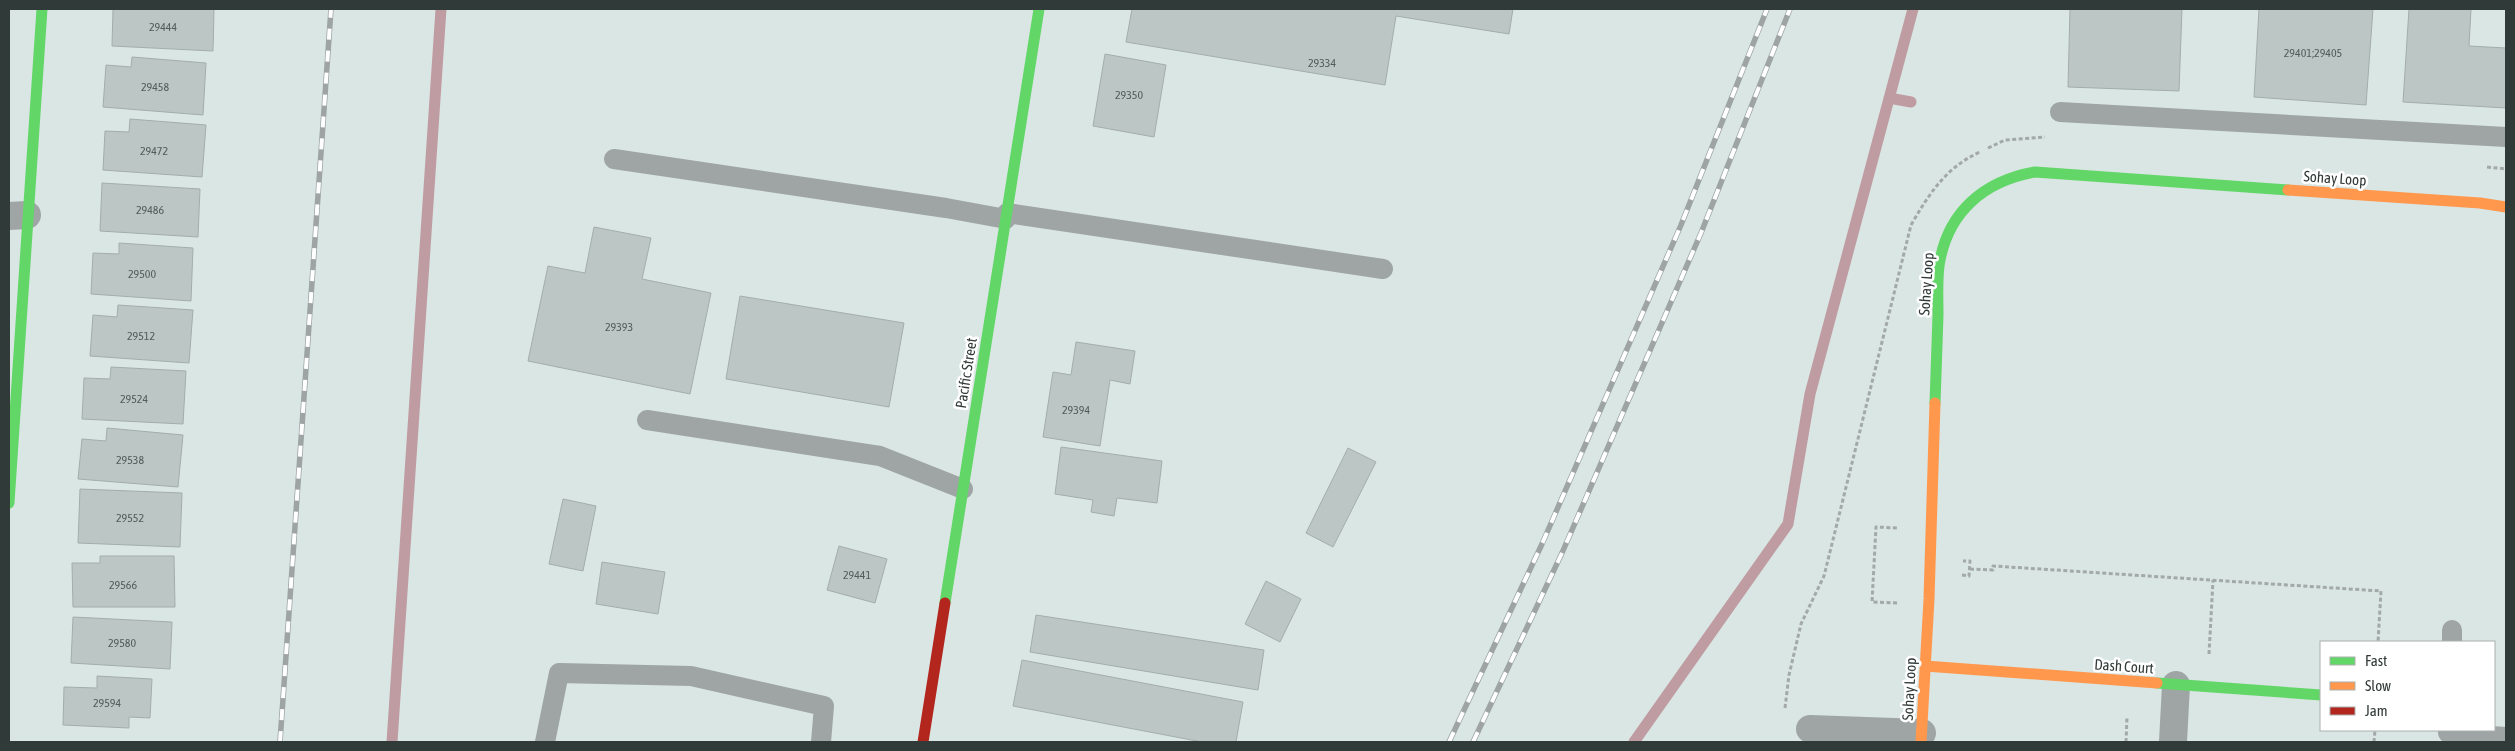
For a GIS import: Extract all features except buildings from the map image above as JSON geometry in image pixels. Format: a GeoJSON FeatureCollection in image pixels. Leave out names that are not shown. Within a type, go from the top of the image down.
{"type":"FeatureCollection","features":[{"type":"Feature","properties":{"kind":"street"},"geometry":{"type":"LineString","coordinates":[[9,503],[18,215],[42,9]]}},
{"type":"Feature","properties":{"kind":"street","name":"Pacific Street"},"geometry":{"type":"LineString","coordinates":[[923,742],[1040,9]]}},
{"type":"Feature","properties":{"kind":"street","name":"Sohay Loop"},"geometry":{"type":"LineString","coordinates":[[1922,738],[1940,266],[1951,226],[1958,215],[1979,194],[2008,178],[2035,172],[2480,203],[2506,207]]}},
{"type":"Feature","properties":{"kind":"street","name":"Dash Court"},"geometry":{"type":"LineString","coordinates":[[1925,666],[2320,695]]}},
{"type":"Feature","properties":{"kind":"street"},"geometry":{"type":"LineString","coordinates":[[2172,742],[2176,685]]}},
{"type":"Feature","properties":{"kind":"street"},"geometry":{"type":"LineString","coordinates":[[1810,729],[1922,738]]}},
{"type":"Feature","properties":{"kind":"lane"},"geometry":{"type":"LineString","coordinates":[[2060,112],[2506,137]]}},
{"type":"Feature","properties":{"kind":"lane"},"geometry":{"type":"LineString","coordinates":[[614,159],[1383,269]]}},
{"type":"Feature","properties":{"kind":"lane"},"geometry":{"type":"LineString","coordinates":[[647,420],[880,456],[963,489]]}},
{"type":"Feature","properties":{"kind":"lane"},"geometry":{"type":"LineString","coordinates":[[545,742],[559,673],[691,676],[824,706],[821,742]]}},
{"type":"Feature","properties":{"kind":"lane"},"geometry":{"type":"LineString","coordinates":[[2447,735],[2506,737]]}},
{"type":"Feature","properties":{"kind":"path"},"geometry":{"type":"LineString","coordinates":[[1784,716],[1789,675],[1801,624],[1824,576],[1911,225],[1929,194],[1944,176],[1965,159],[2005,140],[2051,136]]}},
{"type":"Feature","properties":{"kind":"path"},"geometry":{"type":"LineString","coordinates":[[2478,166],[2506,169]]}},
{"type":"Feature","properties":{"kind":"path"},"geometry":{"type":"LineString","coordinates":[[1903,603],[1872,602],[1876,527],[1906,528]]}},
{"type":"Feature","properties":{"kind":"path"},"geometry":{"type":"LineString","coordinates":[[1970,569],[1993,570],[1993,566],[2381,591],[2378,641]]}},
{"type":"Feature","properties":{"kind":"path"},"geometry":{"type":"LineString","coordinates":[[2209,656],[2213,580]]}},
{"type":"Feature","properties":{"kind":"path"},"geometry":{"type":"LineString","coordinates":[[2126,742],[2128,717]]}},
{"type":"Feature","properties":{"kind":"waterway"},"geometry":{"type":"LineString","coordinates":[[392,742],[441,9]]}},
{"type":"Feature","properties":{"kind":"waterway"},"geometry":{"type":"LineString","coordinates":[[1634,742],[1788,524],[1810,394],[1913,9]]}},
{"type":"Feature","properties":{"kind":"waterway"},"geometry":{"type":"LineString","coordinates":[[1889,98],[1911,102]]}},
{"type":"Feature","properties":{"kind":"railway"},"geometry":{"type":"LineString","coordinates":[[280,742],[331,9]]}},
{"type":"Feature","properties":{"kind":"railway"},"geometry":{"type":"LineString","coordinates":[[1449,742],[1542,544],[1681,225],[1767,9]]}},
{"type":"Feature","properties":{"kind":"railway"},"geometry":{"type":"LineString","coordinates":[[1473,742],[1562,553],[1701,233],[1790,9]]}},
{"type":"Feature","properties":{"kind":"traffic: fast"},"geometry":{"type":"LineString","coordinates":[[9,503],[42,9]]}},
{"type":"Feature","properties":{"kind":"traffic: fast"},"geometry":{"type":"LineString","coordinates":[[945,603],[1039,9]]}},
{"type":"Feature","properties":{"kind":"traffic: fast"},"geometry":{"type":"LineString","coordinates":[[1935,403],[1938,278],[1943,247],[1959,215],[1984,191],[2017,176],[2035,172],[2288,190]]}},
{"type":"Feature","properties":{"kind":"traffic: fast"},"geometry":{"type":"LineString","coordinates":[[2157,683],[2320,695]]}},
{"type":"Feature","properties":{"kind":"traffic: slow"},"geometry":{"type":"LineString","coordinates":[[2288,190],[2480,203],[2506,207]]}},
{"type":"Feature","properties":{"kind":"traffic: slow"},"geometry":{"type":"LineString","coordinates":[[1921,742],[1929,599],[1935,403]]}},
{"type":"Feature","properties":{"kind":"traffic: slow"},"geometry":{"type":"LineString","coordinates":[[1925,666],[2157,683]]}},
{"type":"Feature","properties":{"kind":"traffic: jam"},"geometry":{"type":"LineString","coordinates":[[923,742],[945,603]]}}]}
